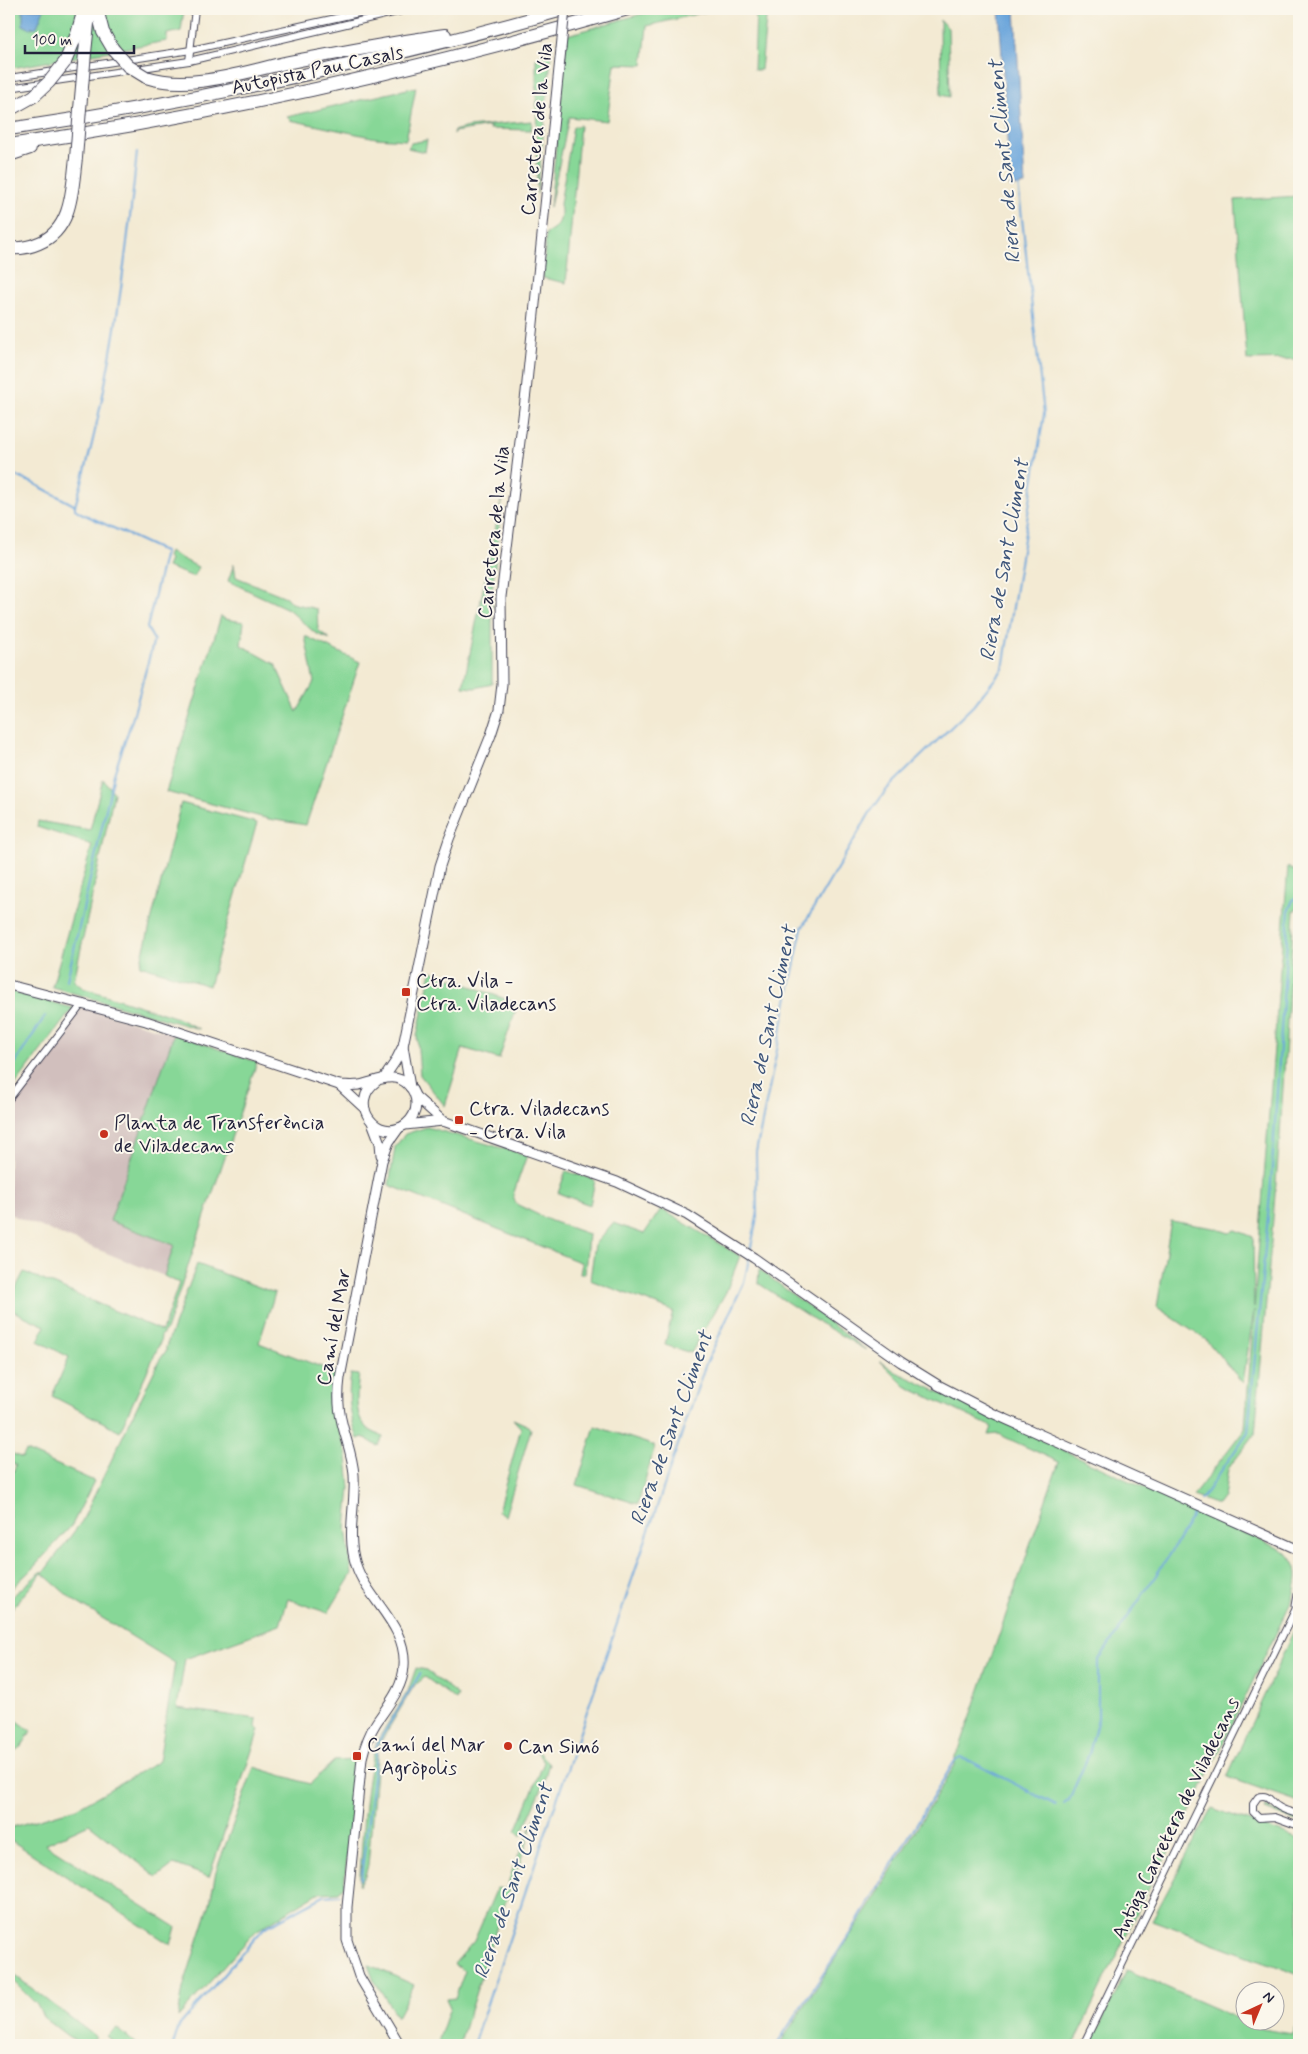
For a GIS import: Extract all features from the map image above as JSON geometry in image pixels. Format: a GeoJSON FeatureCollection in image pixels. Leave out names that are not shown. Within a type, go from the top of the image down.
{"type":"FeatureCollection","features":[{"type":"Feature","properties":{"kind":"highway"},"geometry":{"type":"LineString","coordinates":[[9,110],[34,96],[49,82],[65,62],[77,34],[84,9]]}},
{"type":"Feature","properties":{"kind":"highway"},"geometry":{"type":"LineString","coordinates":[[9,248],[25,247],[45,241],[56,231],[65,218],[72,191],[76,158],[90,9]]}},
{"type":"Feature","properties":{"kind":"highway"},"geometry":{"type":"LineString","coordinates":[[96,9],[103,32],[113,49],[128,66],[146,77],[161,82],[193,82],[418,39],[497,28]]}},
{"type":"Feature","properties":{"kind":"highway","name":"Autopista Pau Casals"},"geometry":{"type":"LineString","coordinates":[[9,129],[240,89],[393,56],[565,9]]}},
{"type":"Feature","properties":{"kind":"highway","name":"Autopista Pau Casals"},"geometry":{"type":"LineString","coordinates":[[9,145],[66,137],[222,109],[398,71],[471,53],[628,9]]}},
{"type":"Feature","properties":{"kind":"highway"},"geometry":{"type":"LineString","coordinates":[[9,155],[66,137]]}},
{"type":"Feature","properties":{"kind":"highway"},"geometry":{"type":"LineString","coordinates":[[9,243],[25,247]]}},
{"type":"Feature","properties":{"kind":"main road","name":"Carretera de la Vila"},"geometry":{"type":"LineString","coordinates":[[403,1046],[440,866],[456,818],[495,724],[498,710],[502,684],[501,597],[528,373],[565,9]]}},
{"type":"Feature","properties":{"kind":"main road"},"geometry":{"type":"LineString","coordinates":[[9,985],[146,1021],[339,1086],[356,1085],[380,1079],[398,1079],[443,1121],[626,1185],[687,1215],[768,1268],[876,1346],[938,1385],[992,1413],[1298,1548]]}},
{"type":"Feature","properties":{"kind":"main road"},"geometry":{"type":"LineString","coordinates":[[365,1110],[364,1100],[366,1092],[395,1062],[403,1046]]}},
{"type":"Feature","properties":{"kind":"main road"},"geometry":{"type":"LineString","coordinates":[[402,1126],[411,1118],[415,1111],[413,1091],[403,1046]]}},
{"type":"Feature","properties":{"kind":"main road"},"geometry":{"type":"LineString","coordinates":[[339,1086],[365,1110],[372,1122],[384,1128],[443,1121]]}},
{"type":"Feature","properties":{"kind":"main road","name":"Camí del Mar"},"geometry":{"type":"LineString","coordinates":[[372,1122],[380,1142],[382,1161]]}},
{"type":"Feature","properties":{"kind":"main road","name":"Camí del Mar"},"geometry":{"type":"LineString","coordinates":[[400,2045],[359,1976],[347,1940],[347,1907],[356,1798],[365,1746],[375,1724],[399,1687],[405,1661],[399,1635],[368,1591],[353,1556],[351,1537],[354,1474],[342,1423],[339,1398],[340,1378],[382,1161],[389,1142],[402,1126]]}},
{"type":"Feature","properties":{"kind":"main road"},"geometry":{"type":"LineString","coordinates":[[1298,1605],[1299,1595]]}},
{"type":"Feature","properties":{"kind":"street"},"geometry":{"type":"LineString","coordinates":[[189,60],[195,9]]}},
{"type":"Feature","properties":{"kind":"street"},"geometry":{"type":"LineString","coordinates":[[9,78],[191,50],[377,9]]}},
{"type":"Feature","properties":{"kind":"street"},"geometry":{"type":"LineString","coordinates":[[9,88],[189,60],[410,9]]}},
{"type":"Feature","properties":{"kind":"street"},"geometry":{"type":"LineString","coordinates":[[9,1099],[83,1003]]}},
{"type":"Feature","properties":{"kind":"street","name":"Antiga Carretera de Viladecans"},"geometry":{"type":"LineString","coordinates":[[1083,2045],[1298,1605]]}},
{"type":"Feature","properties":{"kind":"street"},"geometry":{"type":"LineString","coordinates":[[1299,1814],[1279,1807],[1270,1798],[1265,1796],[1258,1797],[1253,1804],[1254,1812],[1259,1818],[1274,1817],[1299,1826]]}},
{"type":"Feature","properties":{"kind":"shaded area"},"geometry":{"type":"Polygon","coordinates":[[[82,1007],[174,1034],[110,1220],[174,1245],[164,1276],[9,1214],[9,1103],[82,1007]]]}},
{"type":"Feature","properties":{"kind":"green space"},"geometry":{"type":"Polygon","coordinates":[[[9,9],[184,9],[181,31],[167,34],[167,41],[12,68],[9,63],[9,9]]]}},
{"type":"Feature","properties":{"kind":"green space"},"geometry":{"type":"Polygon","coordinates":[[[659,9],[717,9],[647,26],[643,65],[615,64],[607,121],[569,117],[550,207],[567,35],[659,9]]]}},
{"type":"Feature","properties":{"kind":"green space"},"geometry":{"type":"Polygon","coordinates":[[[756,9],[767,9],[761,70],[754,70],[756,9]]]}},
{"type":"Feature","properties":{"kind":"green space"},"geometry":{"type":"Polygon","coordinates":[[[940,20],[948,28],[950,97],[941,95],[940,20]]]}},
{"type":"Feature","properties":{"kind":"green space"},"geometry":{"type":"Polygon","coordinates":[[[552,48],[537,194],[536,59],[543,51],[552,48]]]}},
{"type":"Feature","properties":{"kind":"green space"},"geometry":{"type":"Polygon","coordinates":[[[416,87],[406,140],[376,138],[290,120],[287,117],[416,87]]]}},
{"type":"Feature","properties":{"kind":"green space"},"geometry":{"type":"Polygon","coordinates":[[[532,121],[531,130],[490,129],[490,126],[454,132],[454,134],[453,131],[468,127],[532,121]]]}},
{"type":"Feature","properties":{"kind":"green space"},"geometry":{"type":"Polygon","coordinates":[[[580,125],[566,283],[543,278],[546,233],[555,228],[561,218],[560,204],[573,127],[580,125]]]}},
{"type":"Feature","properties":{"kind":"green space"},"geometry":{"type":"Polygon","coordinates":[[[427,140],[425,152],[408,148],[411,143],[427,140]]]}},
{"type":"Feature","properties":{"kind":"green space"},"geometry":{"type":"Polygon","coordinates":[[[1299,196],[1299,359],[1247,360],[1235,200],[1299,196]]]}},
{"type":"Feature","properties":{"kind":"green space"},"geometry":{"type":"Polygon","coordinates":[[[503,492],[492,591],[492,684],[475,688],[463,687],[503,492]]]}},
{"type":"Feature","properties":{"kind":"green space"},"geometry":{"type":"Polygon","coordinates":[[[169,552],[198,567],[194,577],[167,567],[170,560],[167,557],[169,552]]]}},
{"type":"Feature","properties":{"kind":"green space"},"geometry":{"type":"Polygon","coordinates":[[[234,564],[236,577],[286,597],[291,603],[317,609],[318,630],[330,639],[315,633],[288,609],[228,581],[234,564]]]}},
{"type":"Feature","properties":{"kind":"green space"},"geometry":{"type":"Polygon","coordinates":[[[221,616],[225,619],[244,622],[241,645],[275,664],[297,712],[314,682],[305,636],[360,662],[306,825],[269,819],[166,792],[221,616]]]}},
{"type":"Feature","properties":{"kind":"green space"},"geometry":{"type":"Polygon","coordinates":[[[103,779],[114,793],[74,981],[83,988],[175,1017],[199,1029],[52,987],[92,845],[37,827],[38,821],[90,830],[103,779]]]}},
{"type":"Feature","properties":{"kind":"green space"},"geometry":{"type":"Polygon","coordinates":[[[181,803],[257,823],[209,986],[140,965],[181,803]]]}},
{"type":"Feature","properties":{"kind":"green space"},"geometry":{"type":"Polygon","coordinates":[[[1288,866],[1299,875],[1299,907],[1294,911],[1280,1135],[1255,1434],[1228,1469],[1224,1497],[1218,1505],[1193,1496],[1245,1428],[1254,1310],[1243,1383],[1206,1340],[1157,1307],[1171,1221],[1214,1228],[1229,1233],[1236,1230],[1253,1237],[1254,1308],[1288,866]]]}},
{"type":"Feature","properties":{"kind":"green space"},"geometry":{"type":"Polygon","coordinates":[[[431,971],[518,1004],[499,1059],[463,1048],[445,1106],[420,1075],[417,1036],[431,971]]]}},
{"type":"Feature","properties":{"kind":"green space"},"geometry":{"type":"Polygon","coordinates":[[[9,991],[73,1008],[9,1093],[9,991]]]}},
{"type":"Feature","properties":{"kind":"green space"},"geometry":{"type":"Polygon","coordinates":[[[174,1034],[257,1062],[167,1328],[161,1336],[160,1343],[120,1431],[52,1396],[69,1357],[38,1341],[45,1326],[9,1309],[9,1301],[24,1272],[162,1331],[179,1283],[164,1276],[174,1245],[110,1221],[174,1034]]]}},
{"type":"Feature","properties":{"kind":"green space"},"geometry":{"type":"Polygon","coordinates":[[[427,1127],[527,1155],[513,1195],[516,1204],[551,1221],[588,1234],[585,1274],[580,1274],[582,1263],[389,1185],[395,1147],[405,1134],[427,1127]]]}},
{"type":"Feature","properties":{"kind":"green space"},"geometry":{"type":"Polygon","coordinates":[[[566,1171],[595,1180],[590,1205],[558,1193],[566,1171]]]}},
{"type":"Feature","properties":{"kind":"green space"},"geometry":{"type":"Polygon","coordinates":[[[661,1209],[740,1256],[726,1292],[691,1353],[665,1345],[673,1311],[590,1280],[595,1244],[613,1223],[644,1234],[661,1209]]]}},
{"type":"Feature","properties":{"kind":"green space"},"geometry":{"type":"Polygon","coordinates":[[[197,1264],[275,1293],[259,1343],[337,1373],[335,1416],[347,1456],[350,1488],[346,1528],[352,1574],[328,1613],[288,1599],[280,1625],[185,1659],[177,1708],[257,1719],[256,1727],[259,1730],[209,1877],[174,1864],[157,1877],[89,1824],[45,1844],[176,1927],[171,1945],[9,1839],[9,1828],[77,1808],[159,1761],[175,1663],[73,1600],[42,1573],[9,1612],[9,1599],[42,1571],[43,1573],[82,1521],[159,1361],[166,1351],[197,1264]]]}},
{"type":"Feature","properties":{"kind":"green space"},"geometry":{"type":"Polygon","coordinates":[[[759,1269],[866,1350],[808,1316],[758,1283],[759,1269]]]}},
{"type":"Feature","properties":{"kind":"green space"},"geometry":{"type":"Polygon","coordinates":[[[880,1361],[896,1372],[1174,1502],[1285,1551],[1296,1568],[1297,1578],[1293,1598],[1191,1810],[1146,1894],[1073,2045],[779,2045],[869,1907],[955,1765],[955,1757],[1059,1462],[998,1434],[989,1435],[992,1427],[905,1386],[880,1361]]]}},
{"type":"Feature","properties":{"kind":"green space"},"geometry":{"type":"Polygon","coordinates":[[[351,1374],[359,1375],[357,1402],[362,1421],[365,1426],[383,1437],[378,1446],[363,1437],[358,1439],[350,1407],[351,1374]]]}},
{"type":"Feature","properties":{"kind":"green space"},"geometry":{"type":"Polygon","coordinates":[[[513,1419],[529,1426],[531,1429],[505,1516],[498,1511],[521,1428],[513,1419]]]}},
{"type":"Feature","properties":{"kind":"green space"},"geometry":{"type":"Polygon","coordinates":[[[595,1426],[655,1446],[638,1504],[577,1485],[595,1426]]]}},
{"type":"Feature","properties":{"kind":"green space"},"geometry":{"type":"Polygon","coordinates":[[[26,1451],[94,1481],[72,1525],[11,1589],[9,1587],[9,1482],[16,1465],[9,1461],[9,1452],[22,1458],[26,1451]]]}},
{"type":"Feature","properties":{"kind":"green space"},"geometry":{"type":"Polygon","coordinates":[[[1299,1619],[1299,1802],[1227,1777],[1299,1619]]]}},
{"type":"Feature","properties":{"kind":"green space"},"geometry":{"type":"Polygon","coordinates":[[[416,1668],[426,1670],[458,1695],[456,1700],[425,1677],[414,1686],[378,1746],[368,1866],[359,1886],[364,1812],[372,1757],[377,1741],[408,1691],[416,1668]]]}},
{"type":"Feature","properties":{"kind":"green space"},"geometry":{"type":"Polygon","coordinates":[[[15,1719],[31,1731],[22,1746],[9,1755],[9,1727],[15,1719]]]}},
{"type":"Feature","properties":{"kind":"green space"},"geometry":{"type":"Polygon","coordinates":[[[533,1747],[549,1763],[542,1788],[521,1836],[516,1831],[544,1762],[533,1747]]]}},
{"type":"Feature","properties":{"kind":"green space"},"geometry":{"type":"Polygon","coordinates":[[[357,1760],[344,1886],[339,1892],[318,1893],[256,1931],[178,2017],[183,1988],[210,1903],[216,1871],[254,1767],[310,1784],[334,1761],[357,1760]]]}},
{"type":"Feature","properties":{"kind":"green space"},"geometry":{"type":"Polygon","coordinates":[[[1266,1807],[1299,1819],[1299,1822],[1265,1809],[1266,1807]]]}},
{"type":"Feature","properties":{"kind":"green space"},"geometry":{"type":"Polygon","coordinates":[[[1212,1808],[1299,1839],[1299,1975],[1152,1920],[1212,1808]]]}},
{"type":"Feature","properties":{"kind":"green space"},"geometry":{"type":"Polygon","coordinates":[[[536,1817],[497,1926],[459,2045],[437,2045],[450,2007],[446,1999],[455,1998],[465,1971],[454,1964],[474,1941],[497,1888],[506,1889],[515,1863],[536,1817]]]}},
{"type":"Feature","properties":{"kind":"green space"},"geometry":{"type":"Polygon","coordinates":[[[368,1964],[414,1985],[397,2017],[374,1980],[368,1964]]]}},
{"type":"Feature","properties":{"kind":"green space"},"geometry":{"type":"Polygon","coordinates":[[[1127,1970],[1236,2018],[1236,2032],[1280,2032],[1292,2034],[1299,2017],[1299,2045],[1090,2045],[1127,1970]]]}},
{"type":"Feature","properties":{"kind":"green space"},"geometry":{"type":"Polygon","coordinates":[[[9,1971],[96,2037],[90,2042],[82,2043],[69,2037],[43,2017],[37,2005],[9,1977],[9,1971]]]}},
{"type":"Feature","properties":{"kind":"green space"},"geometry":{"type":"Polygon","coordinates":[[[117,2028],[137,2045],[117,2045],[107,2036],[117,2028]]]}},
{"type":"Feature","properties":{"kind":"water"},"geometry":{"type":"Polygon","coordinates":[[[23,9],[44,9],[37,27],[29,28],[23,25],[23,9]]]}},
{"type":"Feature","properties":{"kind":"water"},"geometry":{"type":"Polygon","coordinates":[[[999,9],[1015,9],[1025,185],[1010,187],[999,9]]]}},
{"type":"Feature","properties":{"kind":"waterway"},"geometry":{"type":"LineString","coordinates":[[67,980],[114,774],[133,717],[154,640],[147,628],[165,552],[75,509],[98,419],[115,331],[137,152]]}},
{"type":"Feature","properties":{"kind":"waterway","name":"Riera de Sant Climent"},"geometry":{"type":"LineString","coordinates":[[750,1252],[757,1217],[756,1152],[802,928],[871,811],[888,788],[973,706],[1003,669],[1044,414],[1018,183]]}},
{"type":"Feature","properties":{"kind":"waterway"},"geometry":{"type":"LineString","coordinates":[[9,473],[33,483],[74,505]]}},
{"type":"Feature","properties":{"kind":"waterway"},"geometry":{"type":"LineString","coordinates":[[1201,1500],[1248,1432],[1271,1183],[1289,909],[1293,900],[1299,897]]}},
{"type":"Feature","properties":{"kind":"waterway"},"geometry":{"type":"LineString","coordinates":[[9,1073],[45,1016]]}},
{"type":"Feature","properties":{"kind":"waterway","name":"Riera de Sant Climent"},"geometry":{"type":"LineString","coordinates":[[473,2045],[705,1366],[744,1282],[749,1259]]}},
{"type":"Feature","properties":{"kind":"waterway"},"geometry":{"type":"LineString","coordinates":[[1064,1804],[1069,1800],[1089,1754],[1098,1718],[1098,1661],[1171,1553],[1195,1511]]}},
{"type":"Feature","properties":{"kind":"waterway"},"geometry":{"type":"LineString","coordinates":[[361,1879],[377,1744],[420,1674]]}},
{"type":"Feature","properties":{"kind":"waterway"},"geometry":{"type":"LineString","coordinates":[[776,2045],[851,1932],[954,1762],[960,1758],[970,1761],[1056,1805]]}},
{"type":"Feature","properties":{"kind":"waterway"},"geometry":{"type":"LineString","coordinates":[[173,2045],[179,2026],[264,1928],[324,1896],[340,1895]]}},
{"type":"Feature","properties":{"kind":"place","name":"Ctra. Vila - Ctra. Viladecans"},"geometry":{"type":"Point","coordinates":[406,992]}},
{"type":"Feature","properties":{"kind":"place","name":"Ctra. Viladecans - Ctra. Vila"},"geometry":{"type":"Point","coordinates":[459,1120]}},
{"type":"Feature","properties":{"kind":"place","name":"Planta de Transferència de Viladecans"},"geometry":{"type":"Point","coordinates":[104,1134]}},
{"type":"Feature","properties":{"kind":"place","name":"Can Simó"},"geometry":{"type":"Point","coordinates":[508,1746]}},
{"type":"Feature","properties":{"kind":"place","name":"Camí del Mar - Agròpolis"},"geometry":{"type":"Point","coordinates":[357,1756]}}]}
